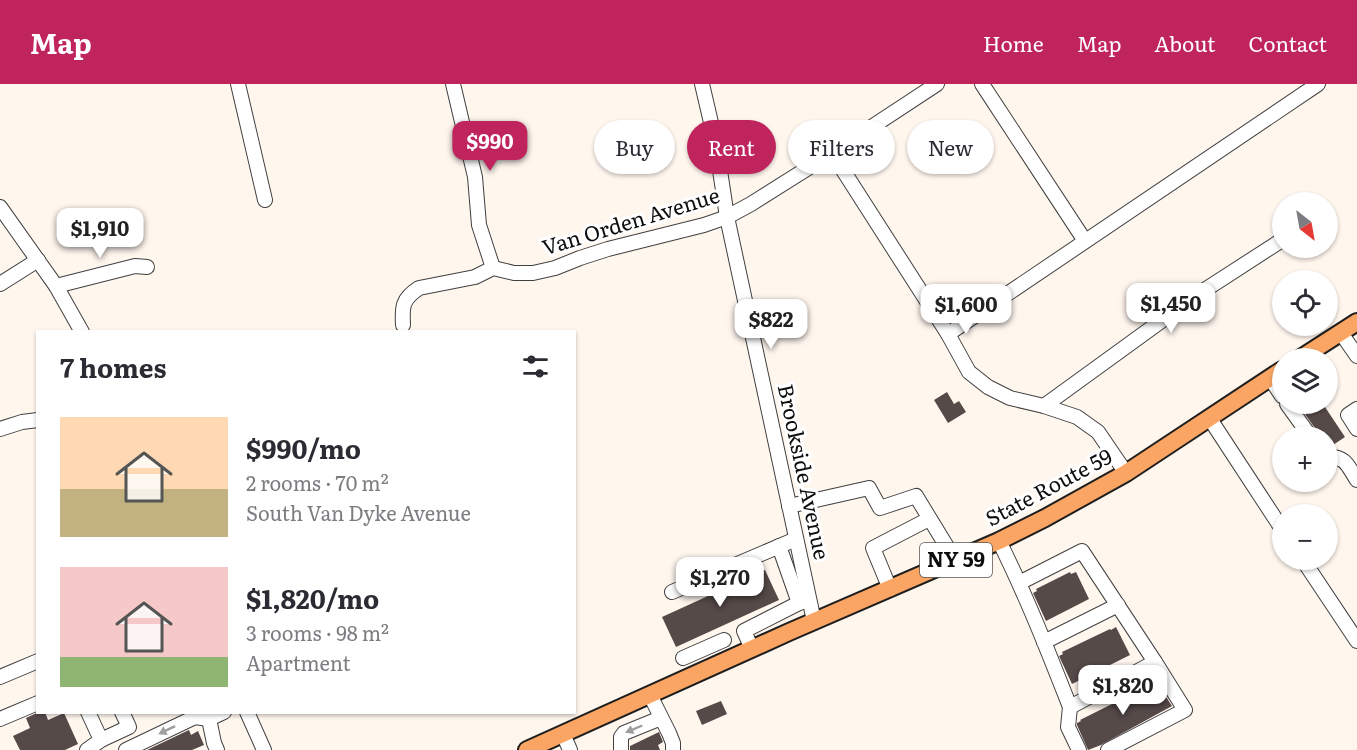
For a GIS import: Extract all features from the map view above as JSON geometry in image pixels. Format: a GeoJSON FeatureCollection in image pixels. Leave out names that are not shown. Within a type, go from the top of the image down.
{"type":"FeatureCollection","features":[{"type":"Feature","properties":{"kind":"main road"},"geometry":{"type":"LineString","coordinates":[[1317,348],[1357,322]]}},
{"type":"Feature","properties":{"kind":"main road","name":"State Route 59"},"geometry":{"type":"LineString","coordinates":[[527,750],[999,540],[1126,473],[1272,377]]}},
{"type":"Feature","properties":{"kind":"street"},"geometry":{"type":"LineString","coordinates":[[238,84],[266,200]]}},
{"type":"Feature","properties":{"kind":"street"},"geometry":{"type":"LineString","coordinates":[[404,325],[402,309],[404,302],[412,292],[419,288],[475,278],[493,268],[479,225],[475,177],[453,84]]}},
{"type":"Feature","properties":{"kind":"street","name":"Brookside Avenue"},"geometry":{"type":"LineString","coordinates":[[702,84],[716,144],[727,217],[796,539],[804,601],[814,621]]}},
{"type":"Feature","properties":{"kind":"street","name":"Van Orden Avenue"},"geometry":{"type":"LineString","coordinates":[[883,120],[938,84]]}},
{"type":"Feature","properties":{"kind":"street"},"geometry":{"type":"LineString","coordinates":[[982,84],[1085,241]]}},
{"type":"Feature","properties":{"kind":"street"},"geometry":{"type":"LineString","coordinates":[[948,334],[1318,84]]}},
{"type":"Feature","properties":{"kind":"street","name":"Van Orden Avenue"},"geometry":{"type":"LineString","coordinates":[[493,268],[514,273],[534,273],[608,249],[704,225],[727,217],[799,174]]}},
{"type":"Feature","properties":{"kind":"street"},"geometry":{"type":"LineString","coordinates":[[845,174],[948,334],[969,372],[988,387],[1010,398],[1077,417],[1098,432],[1126,473]]}},
{"type":"Feature","properties":{"kind":"street"},"geometry":{"type":"LineString","coordinates":[[0,207],[56,286],[81,330]]}},
{"type":"Feature","properties":{"kind":"street"},"geometry":{"type":"LineString","coordinates":[[1044,406],[1197,295],[1272,246]]}},
{"type":"Feature","properties":{"kind":"street"},"geometry":{"type":"LineString","coordinates":[[0,284],[38,260]]}},
{"type":"Feature","properties":{"kind":"street"},"geometry":{"type":"LineString","coordinates":[[56,286],[135,266],[147,267]]}},
{"type":"Feature","properties":{"kind":"street"},"geometry":{"type":"LineString","coordinates":[[1341,333],[1357,356]]}},
{"type":"Feature","properties":{"kind":"street"},"geometry":{"type":"LineString","coordinates":[[1357,409],[1348,415],[1357,429]]}},
{"type":"Feature","properties":{"kind":"street"},"geometry":{"type":"LineString","coordinates":[[1210,419],[1272,514]]}},
{"type":"Feature","properties":{"kind":"street"},"geometry":{"type":"LineString","coordinates":[[0,429],[36,420]]}},
{"type":"Feature","properties":{"kind":"street"},"geometry":{"type":"LineString","coordinates":[[1338,457],[1344,461],[1357,480]]}},
{"type":"Feature","properties":{"kind":"street"},"geometry":{"type":"LineString","coordinates":[[789,506],[869,488],[880,508],[916,496],[955,560]]}},
{"type":"Feature","properties":{"kind":"street"},"geometry":{"type":"LineString","coordinates":[[890,589],[873,548],[930,519]]}},
{"type":"Feature","properties":{"kind":"street"},"geometry":{"type":"LineString","coordinates":[[672,592],[796,539]]}},
{"type":"Feature","properties":{"kind":"street"},"geometry":{"type":"LineString","coordinates":[[999,540],[1070,707],[1068,727],[1079,750]]}},
{"type":"Feature","properties":{"kind":"street"},"geometry":{"type":"LineString","coordinates":[[683,658],[804,601],[779,546]]}},
{"type":"Feature","properties":{"kind":"street"},"geometry":{"type":"LineString","coordinates":[[1019,583],[1082,551],[1185,710],[1108,750]]}},
{"type":"Feature","properties":{"kind":"street"},"geometry":{"type":"LineString","coordinates":[[1310,570],[1357,641]]}},
{"type":"Feature","properties":{"kind":"street"},"geometry":{"type":"LineString","coordinates":[[1044,642],[1118,605]]}},
{"type":"Feature","properties":{"kind":"street"},"geometry":{"type":"LineString","coordinates":[[744,631],[752,649]]}},
{"type":"Feature","properties":{"kind":"street"},"geometry":{"type":"LineString","coordinates":[[724,640],[731,659]]}},
{"type":"Feature","properties":{"kind":"street"},"geometry":{"type":"LineString","coordinates":[[0,677],[36,662]]}},
{"type":"Feature","properties":{"kind":"street"},"geometry":{"type":"LineString","coordinates":[[1070,707],[1155,662]]}},
{"type":"Feature","properties":{"kind":"street"},"geometry":{"type":"LineString","coordinates":[[650,695],[669,733],[673,750]]}},
{"type":"Feature","properties":{"kind":"street"},"geometry":{"type":"LineString","coordinates":[[0,719],[36,704]]}},
{"type":"Feature","properties":{"kind":"street"},"geometry":{"type":"LineString","coordinates":[[89,714],[101,740]]}},
{"type":"Feature","properties":{"kind":"street"},"geometry":{"type":"LineString","coordinates":[[87,750],[101,740],[129,727],[123,714]]}},
{"type":"Feature","properties":{"kind":"street"},"geometry":{"type":"LineString","coordinates":[[126,750],[195,717],[209,719],[220,714]]}},
{"type":"Feature","properties":{"kind":"street"},"geometry":{"type":"LineString","coordinates":[[248,714],[264,750]]}},
{"type":"Feature","properties":{"kind":"street"},"geometry":{"type":"LineString","coordinates":[[621,750],[621,737],[624,733],[661,718]]}},
{"type":"Feature","properties":{"kind":"street"},"geometry":{"type":"LineString","coordinates":[[209,719],[217,750]]}},
{"type":"Feature","properties":{"kind":"street"},"geometry":{"type":"LineString","coordinates":[[563,734],[570,750]]}},
{"type":"Feature","properties":{"kind":"building"},"geometry":{"type":"Polygon","coordinates":[[[947,392],[954,404],[959,401],[966,412],[948,423],[934,400],[947,392]]]}},
{"type":"Feature","properties":{"kind":"building"},"geometry":{"type":"Polygon","coordinates":[[[1305,414],[1330,414],[1338,426],[1313,426],[1305,414]]]}},
{"type":"Feature","properties":{"kind":"building"},"geometry":{"type":"Polygon","coordinates":[[[1338,426],[1345,437],[1338,442],[1338,426]]]}},
{"type":"Feature","properties":{"kind":"building"},"geometry":{"type":"Polygon","coordinates":[[[765,570],[779,600],[676,647],[662,617],[765,570]]]}},
{"type":"Feature","properties":{"kind":"building"},"geometry":{"type":"Polygon","coordinates":[[[1070,572],[1071,574],[1076,572],[1089,599],[1046,621],[1033,593],[1037,591],[1036,589],[1070,572]]]}},
{"type":"Feature","properties":{"kind":"building"},"geometry":{"type":"Polygon","coordinates":[[[1116,627],[1130,655],[1072,684],[1059,656],[1063,654],[1062,652],[1116,627]]]}},
{"type":"Feature","properties":{"kind":"building"},"geometry":{"type":"Polygon","coordinates":[[[1156,682],[1172,706],[1088,750],[1077,725],[1080,720],[1156,682]]]}},
{"type":"Feature","properties":{"kind":"building"},"geometry":{"type":"Polygon","coordinates":[[[721,701],[727,714],[702,725],[696,711],[721,701]]]}},
{"type":"Feature","properties":{"kind":"building"},"geometry":{"type":"Polygon","coordinates":[[[36,713],[46,714],[48,720],[64,714],[78,744],[65,750],[20,750],[13,736],[30,728],[26,718],[36,713]]]}},
{"type":"Feature","properties":{"kind":"building"},"geometry":{"type":"Polygon","coordinates":[[[189,730],[191,735],[198,731],[204,745],[192,750],[147,750],[189,730]]]}},
{"type":"Feature","properties":{"kind":"building"},"geometry":{"type":"Polygon","coordinates":[[[659,732],[663,742],[658,745],[660,750],[630,750],[630,746],[659,732]]]}}]}
